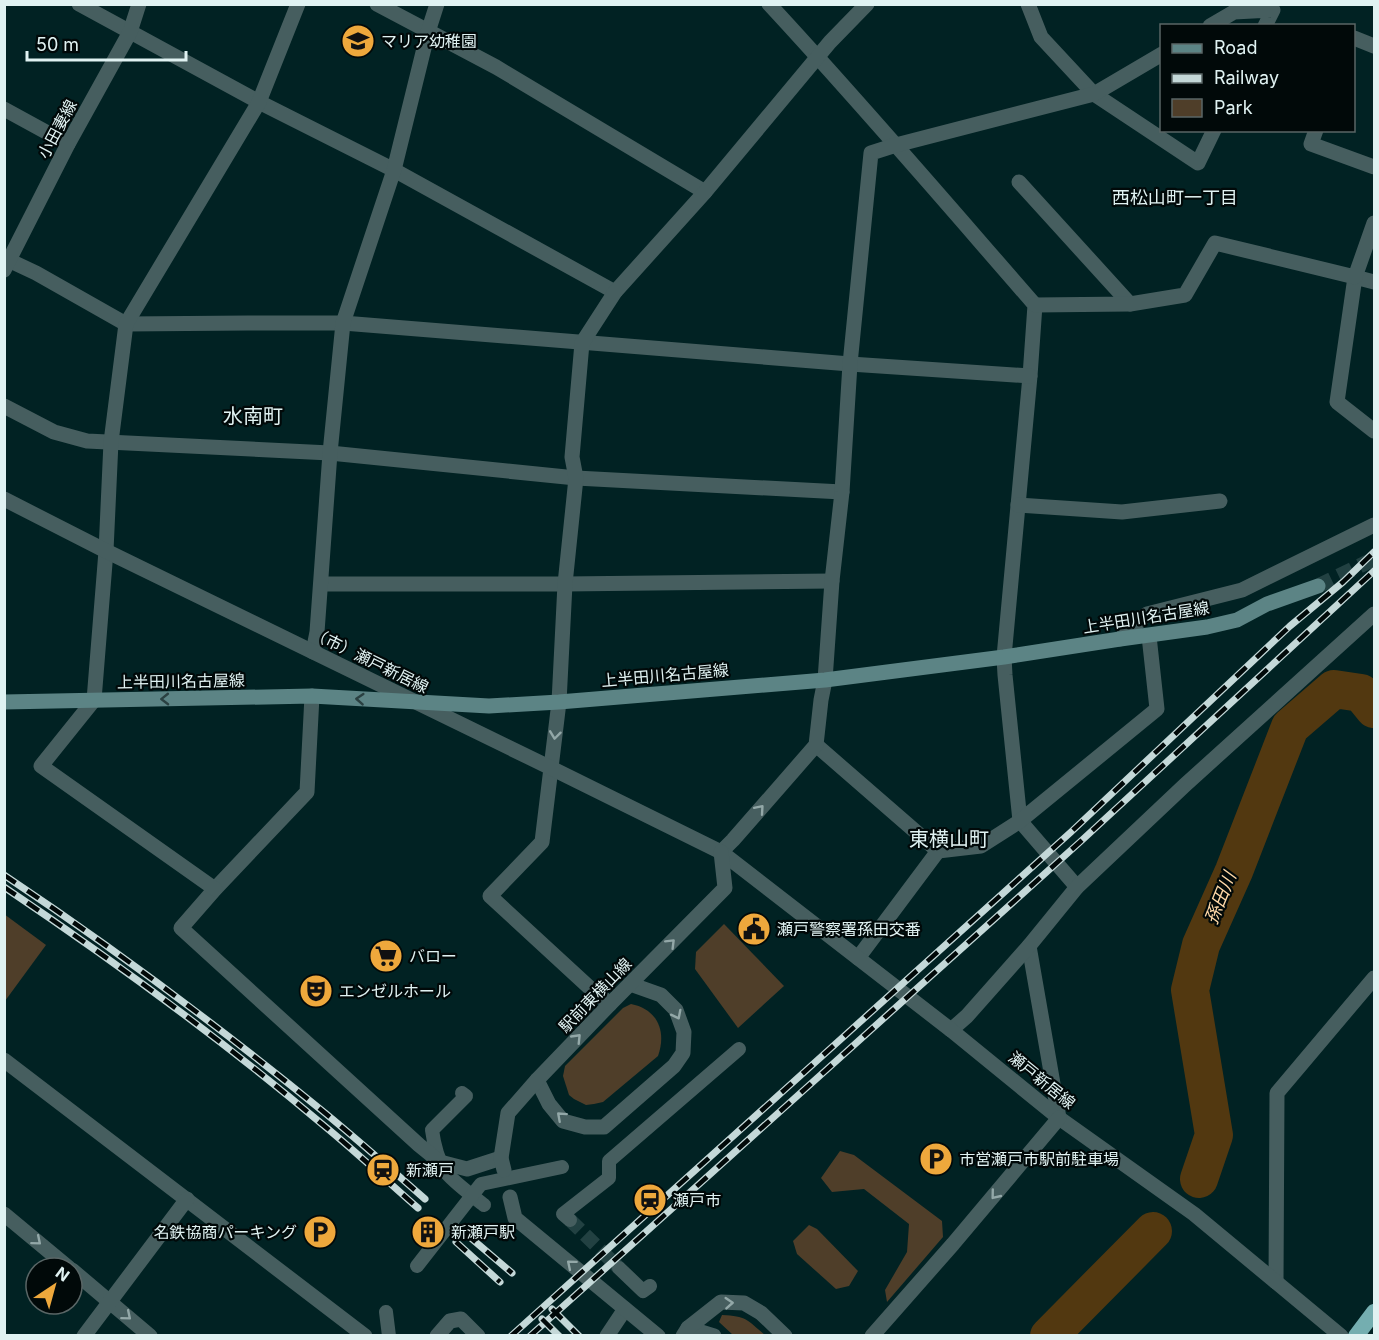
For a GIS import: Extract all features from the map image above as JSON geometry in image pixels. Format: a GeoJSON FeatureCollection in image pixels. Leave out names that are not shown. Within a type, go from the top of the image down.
{"type":"FeatureCollection","features":[{"type":"Feature","properties":{"kind":"highway"},"geometry":{"type":"LineString","coordinates":[[1356,1335],[1374,1312]]}},
{"type":"Feature","properties":{"kind":"main road","name":"上半田川名古屋線"},"geometry":{"type":"LineString","coordinates":[[4,702],[312,696],[489,706],[825,680],[1004,657],[1207,627],[1237,620],[1267,604],[1318,586]]}},
{"type":"Feature","properties":{"kind":"street"},"geometry":{"type":"LineString","coordinates":[[79,4],[259,102],[394,170],[615,292]]}},
{"type":"Feature","properties":{"kind":"street","name":"小田妻線"},"geometry":{"type":"LineString","coordinates":[[6,263],[130,32],[139,4]]}},
{"type":"Feature","properties":{"kind":"street"},"geometry":{"type":"LineString","coordinates":[[298,4],[259,102],[126,324],[111,442],[106,551],[94,700],[42,766],[215,889],[307,792],[312,696]]}},
{"type":"Feature","properties":{"kind":"street"},"geometry":{"type":"LineString","coordinates":[[377,4],[496,67],[705,192]]}},
{"type":"Feature","properties":{"kind":"street"},"geometry":{"type":"LineString","coordinates":[[313,652],[317,632],[330,453],[343,323],[394,170],[437,4]]}},
{"type":"Feature","properties":{"kind":"street"},"geometry":{"type":"LineString","coordinates":[[769,4],[1035,305],[1004,657],[1020,820],[1077,887]]}},
{"type":"Feature","properties":{"kind":"street"},"geometry":{"type":"LineString","coordinates":[[610,1004],[490,896],[542,842],[559,702],[565,584],[576,478],[572,457],[582,343],[615,292],[705,192],[830,42],[867,4]]}},
{"type":"Feature","properties":{"kind":"street"},"geometry":{"type":"LineString","coordinates":[[1028,4],[1041,37],[1094,94],[1198,163],[1213,132]]}},
{"type":"Feature","properties":{"kind":"street"},"geometry":{"type":"LineString","coordinates":[[1213,24],[1234,12],[1273,10],[1266,24]]}},
{"type":"Feature","properties":{"kind":"street"},"geometry":{"type":"LineString","coordinates":[[1355,39],[1374,46]]}},
{"type":"Feature","properties":{"kind":"street"},"geometry":{"type":"LineString","coordinates":[[721,852],[816,745],[825,680],[832,581],[842,492],[850,364],[871,153],[1094,94],[1160,55]]}},
{"type":"Feature","properties":{"kind":"street"},"geometry":{"type":"LineString","coordinates":[[4,109],[68,144]]}},
{"type":"Feature","properties":{"kind":"street"},"geometry":{"type":"LineString","coordinates":[[1315,132],[1311,144],[1374,167]]}},
{"type":"Feature","properties":{"kind":"street"},"geometry":{"type":"LineString","coordinates":[[1019,182],[1130,304]]}},
{"type":"Feature","properties":{"kind":"street"},"geometry":{"type":"LineString","coordinates":[[1374,223],[1355,277],[1337,402],[1374,431]]}},
{"type":"Feature","properties":{"kind":"street"},"geometry":{"type":"LineString","coordinates":[[1035,305],[1130,304],[1185,295],[1215,243],[1374,282]]}},
{"type":"Feature","properties":{"kind":"street"},"geometry":{"type":"LineString","coordinates":[[6,263],[36,273],[126,324],[343,323],[850,364],[1030,376]]}},
{"type":"Feature","properties":{"kind":"street"},"geometry":{"type":"LineString","coordinates":[[4,406],[54,432],[87,441],[330,453],[576,478],[842,492]]}},
{"type":"Feature","properties":{"kind":"street","name":"（市）瀬戸新居線"},"geometry":{"type":"LineString","coordinates":[[4,499],[721,852]]}},
{"type":"Feature","properties":{"kind":"street"},"geometry":{"type":"LineString","coordinates":[[1018,505],[1122,512],[1220,501]]}},
{"type":"Feature","properties":{"kind":"street"},"geometry":{"type":"LineString","coordinates":[[1120,639],[1147,614],[1242,590],[1374,525]]}},
{"type":"Feature","properties":{"kind":"street"},"geometry":{"type":"LineString","coordinates":[[321,584],[832,581]]}},
{"type":"Feature","properties":{"kind":"street"},"geometry":{"type":"LineString","coordinates":[[951,1030],[967,1016],[1029,946],[1077,887],[1185,785],[1374,614]]}},
{"type":"Feature","properties":{"kind":"street"},"geometry":{"type":"LineString","coordinates":[[858,958],[938,851],[981,846],[1020,820],[1157,709],[1149,636]]}},
{"type":"Feature","properties":{"kind":"street"},"geometry":{"type":"LineString","coordinates":[[816,745],[938,851]]}},
{"type":"Feature","properties":{"kind":"street","name":"駅前東横山線"},"geometry":{"type":"LineString","coordinates":[[215,889],[181,928],[419,1145],[440,1162],[467,1169],[502,1164],[508,1113],[610,1004],[725,888],[721,852]]}},
{"type":"Feature","properties":{"kind":"street","name":"瀬戸新居線"},"geometry":{"type":"LineString","coordinates":[[721,852],[951,1030],[1059,1118],[1194,1214],[1341,1335]]}},
{"type":"Feature","properties":{"kind":"street"},"geometry":{"type":"LineString","coordinates":[[872,1335],[953,1244],[1059,1118],[1029,946]]}},
{"type":"Feature","properties":{"kind":"street"},"geometry":{"type":"LineString","coordinates":[[1276,1282],[1277,1093],[1374,978]]}},
{"type":"Feature","properties":{"kind":"street"},"geometry":{"type":"LineString","coordinates":[[537,1080],[549,1104],[563,1121],[585,1127],[604,1127],[674,1066],[683,1053],[684,1032],[676,1010],[661,995],[630,984]]}},
{"type":"Feature","properties":{"kind":"street"},"geometry":{"type":"LineString","coordinates":[[570,1220],[563,1214],[609,1178],[604,1162],[739,1049]]}},
{"type":"Feature","properties":{"kind":"street"},"geometry":{"type":"LineString","coordinates":[[4,1060],[365,1335]]}},
{"type":"Feature","properties":{"kind":"street"},"geometry":{"type":"LineString","coordinates":[[468,1098],[432,1130],[434,1147],[445,1172],[484,1205]]}},
{"type":"Feature","properties":{"kind":"street"},"geometry":{"type":"LineString","coordinates":[[417,1266],[481,1184],[562,1167]]}},
{"type":"Feature","properties":{"kind":"street"},"geometry":{"type":"LineString","coordinates":[[510,1197],[515,1218],[658,1335]]}},
{"type":"Feature","properties":{"kind":"street"},"geometry":{"type":"LineString","coordinates":[[84,1335],[187,1199]]}},
{"type":"Feature","properties":{"kind":"street"},"geometry":{"type":"LineString","coordinates":[[4,1214],[55,1256]]}},
{"type":"Feature","properties":{"kind":"street"},"geometry":{"type":"LineString","coordinates":[[619,1268],[643,1291],[650,1286]]}},
{"type":"Feature","properties":{"kind":"street"},"geometry":{"type":"LineString","coordinates":[[84,1280],[150,1335]]}},
{"type":"Feature","properties":{"kind":"street"},"geometry":{"type":"LineString","coordinates":[[686,1332],[721,1302],[744,1303],[761,1313],[785,1335]]}},
{"type":"Feature","properties":{"kind":"street"},"geometry":{"type":"LineString","coordinates":[[607,1335],[625,1309]]}},
{"type":"Feature","properties":{"kind":"street"},"geometry":{"type":"LineString","coordinates":[[386,1312],[389,1335]]}},
{"type":"Feature","properties":{"kind":"street"},"geometry":{"type":"LineString","coordinates":[[437,1335],[450,1321],[461,1319],[478,1335]]}},
{"type":"Feature","properties":{"kind":"street"},"geometry":{"type":"LineString","coordinates":[[686,1332],[714,1335]]}},
{"type":"Feature","properties":{"kind":"green space"},"geometry":{"type":"Polygon","coordinates":[[[4,914],[46,945],[5,1001],[4,1001],[4,914]]]}},
{"type":"Feature","properties":{"kind":"green space"},"geometry":{"type":"Polygon","coordinates":[[[724,924],[784,986],[738,1028],[695,969],[696,952],[724,924]]]}},
{"type":"Feature","properties":{"kind":"green space"},"geometry":{"type":"Polygon","coordinates":[[[631,1004],[647,1011],[658,1023],[661,1038],[658,1056],[603,1102],[586,1105],[574,1099],[569,1095],[563,1076],[565,1066],[623,1008],[631,1004]]]}},
{"type":"Feature","properties":{"kind":"green space"},"geometry":{"type":"Polygon","coordinates":[[[840,1151],[854,1155],[942,1221],[943,1237],[887,1302],[885,1290],[907,1252],[909,1224],[864,1189],[832,1192],[821,1178],[840,1151]]]}},
{"type":"Feature","properties":{"kind":"green space"},"geometry":{"type":"Polygon","coordinates":[[[809,1225],[817,1229],[858,1271],[849,1286],[836,1289],[797,1254],[793,1241],[809,1225]]]}},
{"type":"Feature","properties":{"kind":"green space"},"geometry":{"type":"Polygon","coordinates":[[[722,1315],[737,1316],[746,1320],[765,1335],[733,1335],[719,1322],[722,1315]]]}},
{"type":"Feature","properties":{"kind":"waterway","name":"孫田川"},"geometry":{"type":"LineString","coordinates":[[1199,1179],[1214,1135],[1190,990],[1201,945],[1234,871],[1290,727],[1334,689],[1361,693],[1374,709]]}},
{"type":"Feature","properties":{"kind":"waterway","name":"孫田川"},"geometry":{"type":"LineString","coordinates":[[1049,1336],[1153,1231]]}},
{"type":"Feature","properties":{"kind":"tunnel"},"geometry":{"type":"LineString","coordinates":[[1318,586],[1374,559]]}},
{"type":"Feature","properties":{"kind":"tunnel"},"geometry":{"type":"LineString","coordinates":[[570,1220],[619,1268]]}},
{"type":"Feature","properties":{"kind":"railway"},"geometry":{"type":"LineString","coordinates":[[511,1336],[1071,832],[1290,626],[1343,582],[1374,552]]}},
{"type":"Feature","properties":{"kind":"railway"},"geometry":{"type":"LineString","coordinates":[[530,1336],[1080,842],[1374,571]]}},
{"type":"Feature","properties":{"kind":"railway"},"geometry":{"type":"LineString","coordinates":[[4,875],[207,1020],[325,1113],[425,1199]]}},
{"type":"Feature","properties":{"kind":"railway"},"geometry":{"type":"LineString","coordinates":[[4,887],[86,943],[206,1031],[284,1092],[418,1208]]}},
{"type":"Feature","properties":{"kind":"railway"},"geometry":{"type":"LineString","coordinates":[[465,1233],[512,1273]]}},
{"type":"Feature","properties":{"kind":"railway"},"geometry":{"type":"LineString","coordinates":[[456,1242],[500,1282]]}},
{"type":"Feature","properties":{"kind":"railway"},"geometry":{"type":"LineString","coordinates":[[552,1309],[579,1336]]}},
{"type":"Feature","properties":{"kind":"railway"},"geometry":{"type":"LineString","coordinates":[[542,1319],[559,1336]]}},
{"type":"Feature","properties":{"kind":"place","name":"マリア幼稚園"},"geometry":{"type":"Point","coordinates":[358,41]}},
{"type":"Feature","properties":{"kind":"place","name":"瀬戸警察署孫田交番"},"geometry":{"type":"Point","coordinates":[754,929]}},
{"type":"Feature","properties":{"kind":"place","name":"バロー"},"geometry":{"type":"Point","coordinates":[386,956]}},
{"type":"Feature","properties":{"kind":"place","name":"エンゼルホール"},"geometry":{"type":"Point","coordinates":[316,991]}},
{"type":"Feature","properties":{"kind":"place","name":"市営瀬戸市駅前駐車場"},"geometry":{"type":"Point","coordinates":[936,1159]}},
{"type":"Feature","properties":{"kind":"place","name":"新瀬戸"},"geometry":{"type":"Point","coordinates":[383,1170]}},
{"type":"Feature","properties":{"kind":"place","name":"瀬戸市"},"geometry":{"type":"Point","coordinates":[650,1200]}},
{"type":"Feature","properties":{"kind":"place","name":"名鉄協商パーキング"},"geometry":{"type":"Point","coordinates":[320,1232]}},
{"type":"Feature","properties":{"kind":"place","name":"新瀬戸駅"},"geometry":{"type":"Point","coordinates":[428,1232]}},
{"type":"Feature","properties":{"kind":"district","name":"西松山町一丁目"},"geometry":{"type":"Point","coordinates":[1175,197]}},
{"type":"Feature","properties":{"kind":"district","name":"水南町"},"geometry":{"type":"Point","coordinates":[253,416]}},
{"type":"Feature","properties":{"kind":"district","name":"東横山町"},"geometry":{"type":"Point","coordinates":[949,839]}}]}
